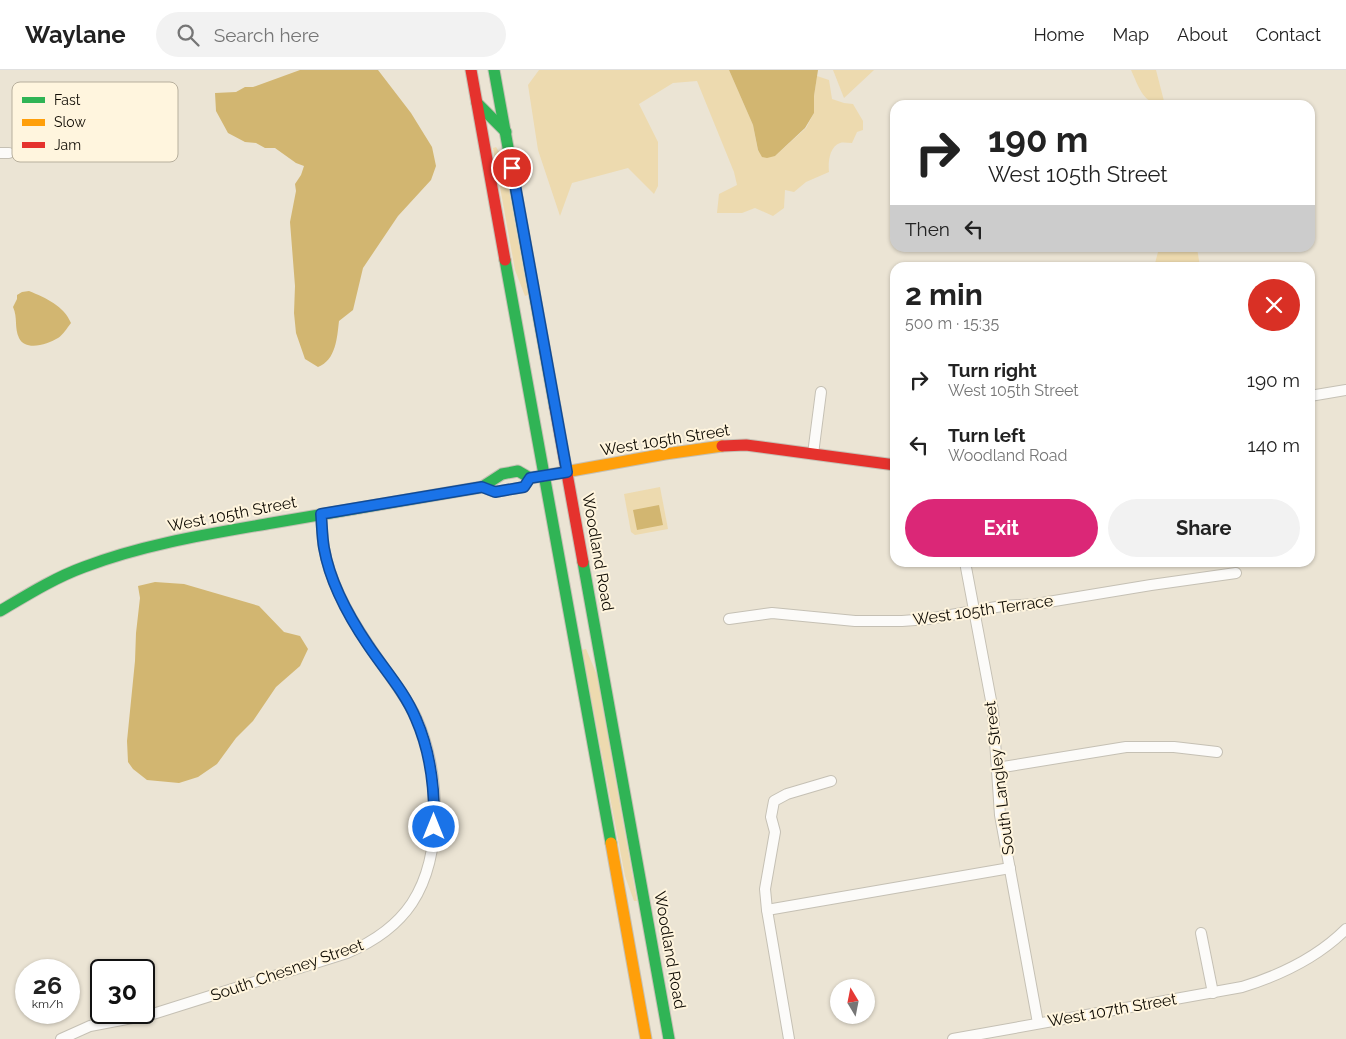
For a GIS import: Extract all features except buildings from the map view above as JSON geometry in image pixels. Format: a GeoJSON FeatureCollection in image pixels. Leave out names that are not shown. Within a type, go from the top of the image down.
{"type":"FeatureCollection","features":[{"type":"Feature","properties":{"kind":"main road"},"geometry":{"type":"LineString","coordinates":[[471,70],[646,1039]]}},
{"type":"Feature","properties":{"kind":"main road","name":"Woodland Road"},"geometry":{"type":"LineString","coordinates":[[494,70],[669,1039]]}},
{"type":"Feature","properties":{"kind":"main road"},"geometry":{"type":"LineString","coordinates":[[477,103],[506,132]]}},
{"type":"Feature","properties":{"kind":"main road","name":"West 105th Street"},"geometry":{"type":"LineString","coordinates":[[0,610],[46,584],[83,567],[113,557],[219,532],[482,487],[502,474],[518,471],[530,478],[721,446],[746,445],[890,464]]}},
{"type":"Feature","properties":{"kind":"street"},"geometry":{"type":"LineString","coordinates":[[1315,395],[1346,390]]}},
{"type":"Feature","properties":{"kind":"street"},"geometry":{"type":"LineString","coordinates":[[813,454],[821,392]]}},
{"type":"Feature","properties":{"kind":"street","name":"West 105th Street"},"geometry":{"type":"LineString","coordinates":[[482,487],[495,492],[524,487],[530,478]]}},
{"type":"Feature","properties":{"kind":"street","name":"South Chesney Street"},"geometry":{"type":"LineString","coordinates":[[61,1039],[90,1026],[153,1014],[347,953],[377,938],[391,927],[411,904],[424,880],[431,854],[434,827],[434,797],[424,739],[416,717],[363,636],[336,586],[324,549],[321,514]]}},
{"type":"Feature","properties":{"kind":"street","name":"South Langley Street"},"geometry":{"type":"LineString","coordinates":[[966,567],[993,711],[1000,815],[1038,1023]]}},
{"type":"Feature","properties":{"kind":"street","name":"West 105th Terrace"},"geometry":{"type":"LineString","coordinates":[[729,619],[772,613],[855,621],[928,619],[1002,606],[1036,604],[1236,573]]}},
{"type":"Feature","properties":{"kind":"street"},"geometry":{"type":"LineString","coordinates":[[997,768],[1126,746],[1174,747],[1217,752]]}},
{"type":"Feature","properties":{"kind":"street"},"geometry":{"type":"LineString","coordinates":[[789,1039],[765,889],[774,832],[771,817],[774,801],[787,794],[831,781]]}},
{"type":"Feature","properties":{"kind":"street"},"geometry":{"type":"LineString","coordinates":[[767,910],[1010,868]]}},
{"type":"Feature","properties":{"kind":"street","name":"West 107th Street"},"geometry":{"type":"LineString","coordinates":[[953,1039],[1242,987],[1283,973],[1309,958],[1346,929]]}},
{"type":"Feature","properties":{"kind":"street"},"geometry":{"type":"LineString","coordinates":[[1201,933],[1213,993]]}},
{"type":"Feature","properties":{"kind":"shaded area"},"geometry":{"type":"Polygon","coordinates":[[[300,70],[378,70],[411,113],[432,147],[436,166],[431,180],[398,216],[363,268],[353,310],[339,321],[332,354],[324,364],[318,367],[305,359],[296,333],[294,313],[295,286],[290,222],[296,191],[295,184],[304,166],[296,163],[275,148],[265,148],[256,143],[245,142],[228,133],[216,111],[215,93],[236,92],[245,87],[253,87],[300,70]]]}},
{"type":"Feature","properties":{"kind":"shaded area"},"geometry":{"type":"Polygon","coordinates":[[[539,70],[729,70],[753,125],[758,151],[775,156],[806,128],[814,113],[817,76],[829,80],[832,99],[853,104],[863,121],[863,130],[857,132],[852,143],[836,145],[831,152],[829,172],[806,182],[794,192],[785,190],[784,208],[773,216],[755,208],[742,213],[717,213],[719,194],[737,185],[734,172],[697,81],[673,83],[639,104],[658,142],[658,186],[654,194],[628,168],[572,183],[560,216],[538,150],[528,85],[539,70]]]}},
{"type":"Feature","properties":{"kind":"shaded area"},"geometry":{"type":"Polygon","coordinates":[[[729,70],[818,70],[814,96],[814,113],[805,128],[775,156],[762,157],[758,150],[753,125],[729,70]]]}},
{"type":"Feature","properties":{"kind":"shaded area"},"geometry":{"type":"Polygon","coordinates":[[[833,70],[874,70],[844,98],[833,70]]]}},
{"type":"Feature","properties":{"kind":"shaded area"},"geometry":{"type":"Polygon","coordinates":[[[1131,70],[1156,70],[1164,100],[1150,100],[1139,89],[1131,70]]]}},
{"type":"Feature","properties":{"kind":"shaded area"},"geometry":{"type":"Polygon","coordinates":[[[496,147],[503,158],[528,295],[525,296],[515,270],[493,148],[496,147]]]}},
{"type":"Feature","properties":{"kind":"shaded area"},"geometry":{"type":"Polygon","coordinates":[[[1158,252],[1198,252],[1199,262],[1155,262],[1158,252]]]}},
{"type":"Feature","properties":{"kind":"shaded area"},"geometry":{"type":"Polygon","coordinates":[[[29,291],[54,303],[64,312],[71,323],[58,338],[37,346],[27,345],[19,338],[13,307],[17,295],[29,291]]]}},
{"type":"Feature","properties":{"kind":"shaded area"},"geometry":{"type":"Polygon","coordinates":[[[660,487],[668,529],[635,535],[631,532],[624,494],[660,487]]]}},
{"type":"Feature","properties":{"kind":"shaded area"},"geometry":{"type":"Polygon","coordinates":[[[659,505],[663,525],[637,530],[633,510],[659,505]]]}},
{"type":"Feature","properties":{"kind":"shaded area"},"geometry":{"type":"Polygon","coordinates":[[[155,582],[184,584],[259,606],[284,632],[300,636],[308,649],[300,666],[276,687],[253,721],[236,738],[217,764],[198,777],[179,783],[147,780],[133,769],[128,762],[127,741],[140,598],[138,586],[155,582]]]}},
{"type":"Feature","properties":{"kind":"shaded area"},"geometry":{"type":"Polygon","coordinates":[[[586,649],[597,675],[637,901],[634,901],[625,876],[582,650],[586,649]]]}},
{"type":"Feature","properties":{"kind":"traffic: fast"},"geometry":{"type":"LineString","coordinates":[[494,70],[555,407]]}},
{"type":"Feature","properties":{"kind":"traffic: fast"},"geometry":{"type":"LineString","coordinates":[[477,103],[506,132]]}},
{"type":"Feature","properties":{"kind":"traffic: fast"},"geometry":{"type":"LineString","coordinates":[[505,260],[611,843]]}},
{"type":"Feature","properties":{"kind":"traffic: fast"},"geometry":{"type":"LineString","coordinates":[[0,611],[73,571],[130,552],[177,540],[482,487],[502,474],[518,471],[530,478],[543,476]]}},
{"type":"Feature","properties":{"kind":"traffic: fast"},"geometry":{"type":"LineString","coordinates":[[583,562],[669,1039]]}},
{"type":"Feature","properties":{"kind":"traffic: slow"},"geometry":{"type":"LineString","coordinates":[[543,476],[665,454],[722,446]]}},
{"type":"Feature","properties":{"kind":"traffic: slow"},"geometry":{"type":"LineString","coordinates":[[611,843],[646,1039]]}},
{"type":"Feature","properties":{"kind":"traffic: jam"},"geometry":{"type":"LineString","coordinates":[[471,70],[505,260]]}},
{"type":"Feature","properties":{"kind":"traffic: jam"},"geometry":{"type":"LineString","coordinates":[[555,407],[583,562]]}},
{"type":"Feature","properties":{"kind":"traffic: jam"},"geometry":{"type":"LineString","coordinates":[[722,446],[746,445],[890,464]]}},
{"type":"Feature","properties":{"kind":"route"},"geometry":{"type":"LineString","coordinates":[[434,827],[434,797],[431,768],[424,739],[416,717],[400,690],[367,644],[336,586],[324,549],[321,514],[482,487],[495,492],[524,487],[530,478],[567,472],[512,168]]}}]}
